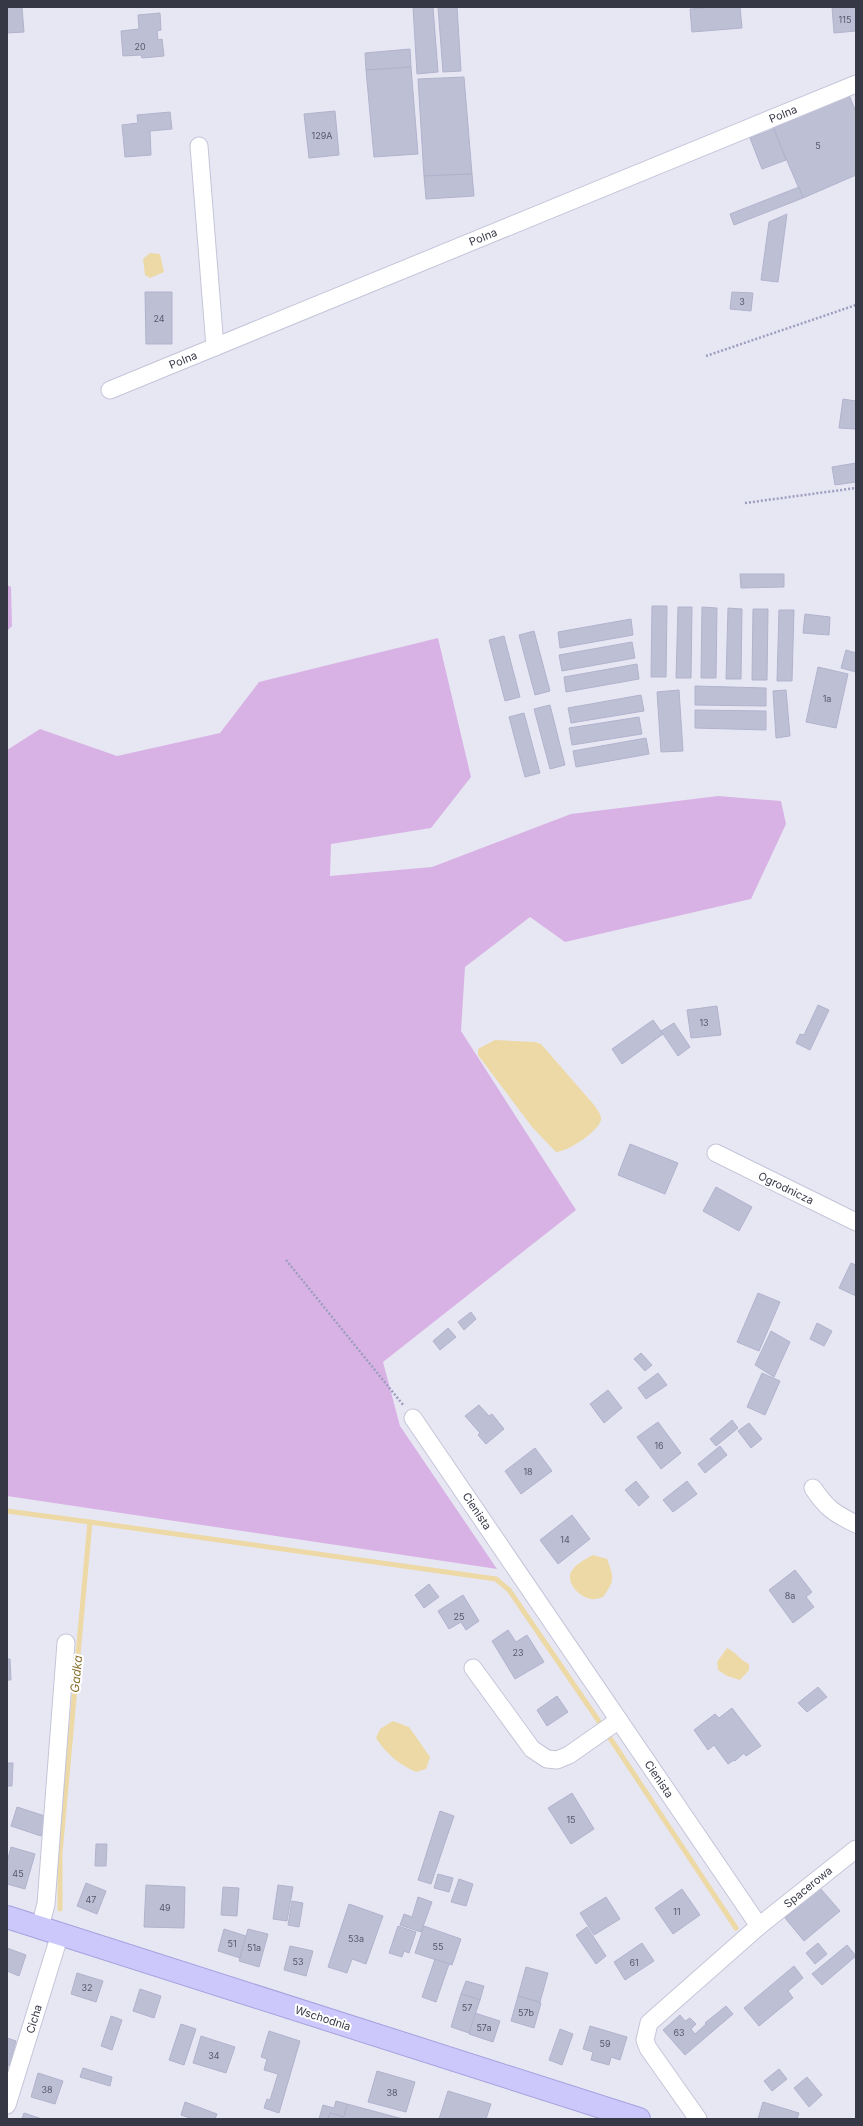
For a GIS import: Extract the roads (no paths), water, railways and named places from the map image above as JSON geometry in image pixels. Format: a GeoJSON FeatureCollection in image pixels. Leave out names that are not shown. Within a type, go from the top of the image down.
{"type":"FeatureCollection","features":[{"type":"Feature","properties":{"kind":"street","name":"Polna"},"geometry":{"type":"LineString","coordinates":[[110,390],[856,84]]}},
{"type":"Feature","properties":{"kind":"street"},"geometry":{"type":"LineString","coordinates":[[199,146],[215,347]]}},
{"type":"Feature","properties":{"kind":"street","name":"Ogrodnicza"},"geometry":{"type":"LineString","coordinates":[[716,1153],[856,1222]]}},
{"type":"Feature","properties":{"kind":"street","name":"Cienista"},"geometry":{"type":"LineString","coordinates":[[413,1418],[759,1926]]}},
{"type":"Feature","properties":{"kind":"street"},"geometry":{"type":"LineString","coordinates":[[813,1488],[826,1507],[856,1524]]}},
{"type":"Feature","properties":{"kind":"street","name":"Cicha"},"geometry":{"type":"LineString","coordinates":[[7,2105],[50,1931],[46,1904],[66,1643]]}},
{"type":"Feature","properties":{"kind":"street"},"geometry":{"type":"LineString","coordinates":[[474,1668],[532,1749],[547,1759],[557,1760],[569,1755],[619,1720]]}},
{"type":"Feature","properties":{"kind":"street","name":"Spacerowa"},"geometry":{"type":"LineString","coordinates":[[759,1926],[856,1849]]}},
{"type":"Feature","properties":{"kind":"street","name":"Wschodnia"},"geometry":{"type":"LineString","coordinates":[[7,1917],[639,2119]]}},
{"type":"Feature","properties":{"kind":"street"},"geometry":{"type":"LineString","coordinates":[[698,2119],[648,2048],[645,2040],[646,2031],[655,2016],[759,1926]]}},
{"type":"Feature","properties":{"kind":"waterway","name":"Gadka"},"geometry":{"type":"LineString","coordinates":[[7,1511],[90,1522],[60,1853],[60,1909]]}},
{"type":"Feature","properties":{"kind":"waterway"},"geometry":{"type":"LineString","coordinates":[[90,1522],[496,1579],[509,1590],[598,1720],[736,1928]]}}]}
